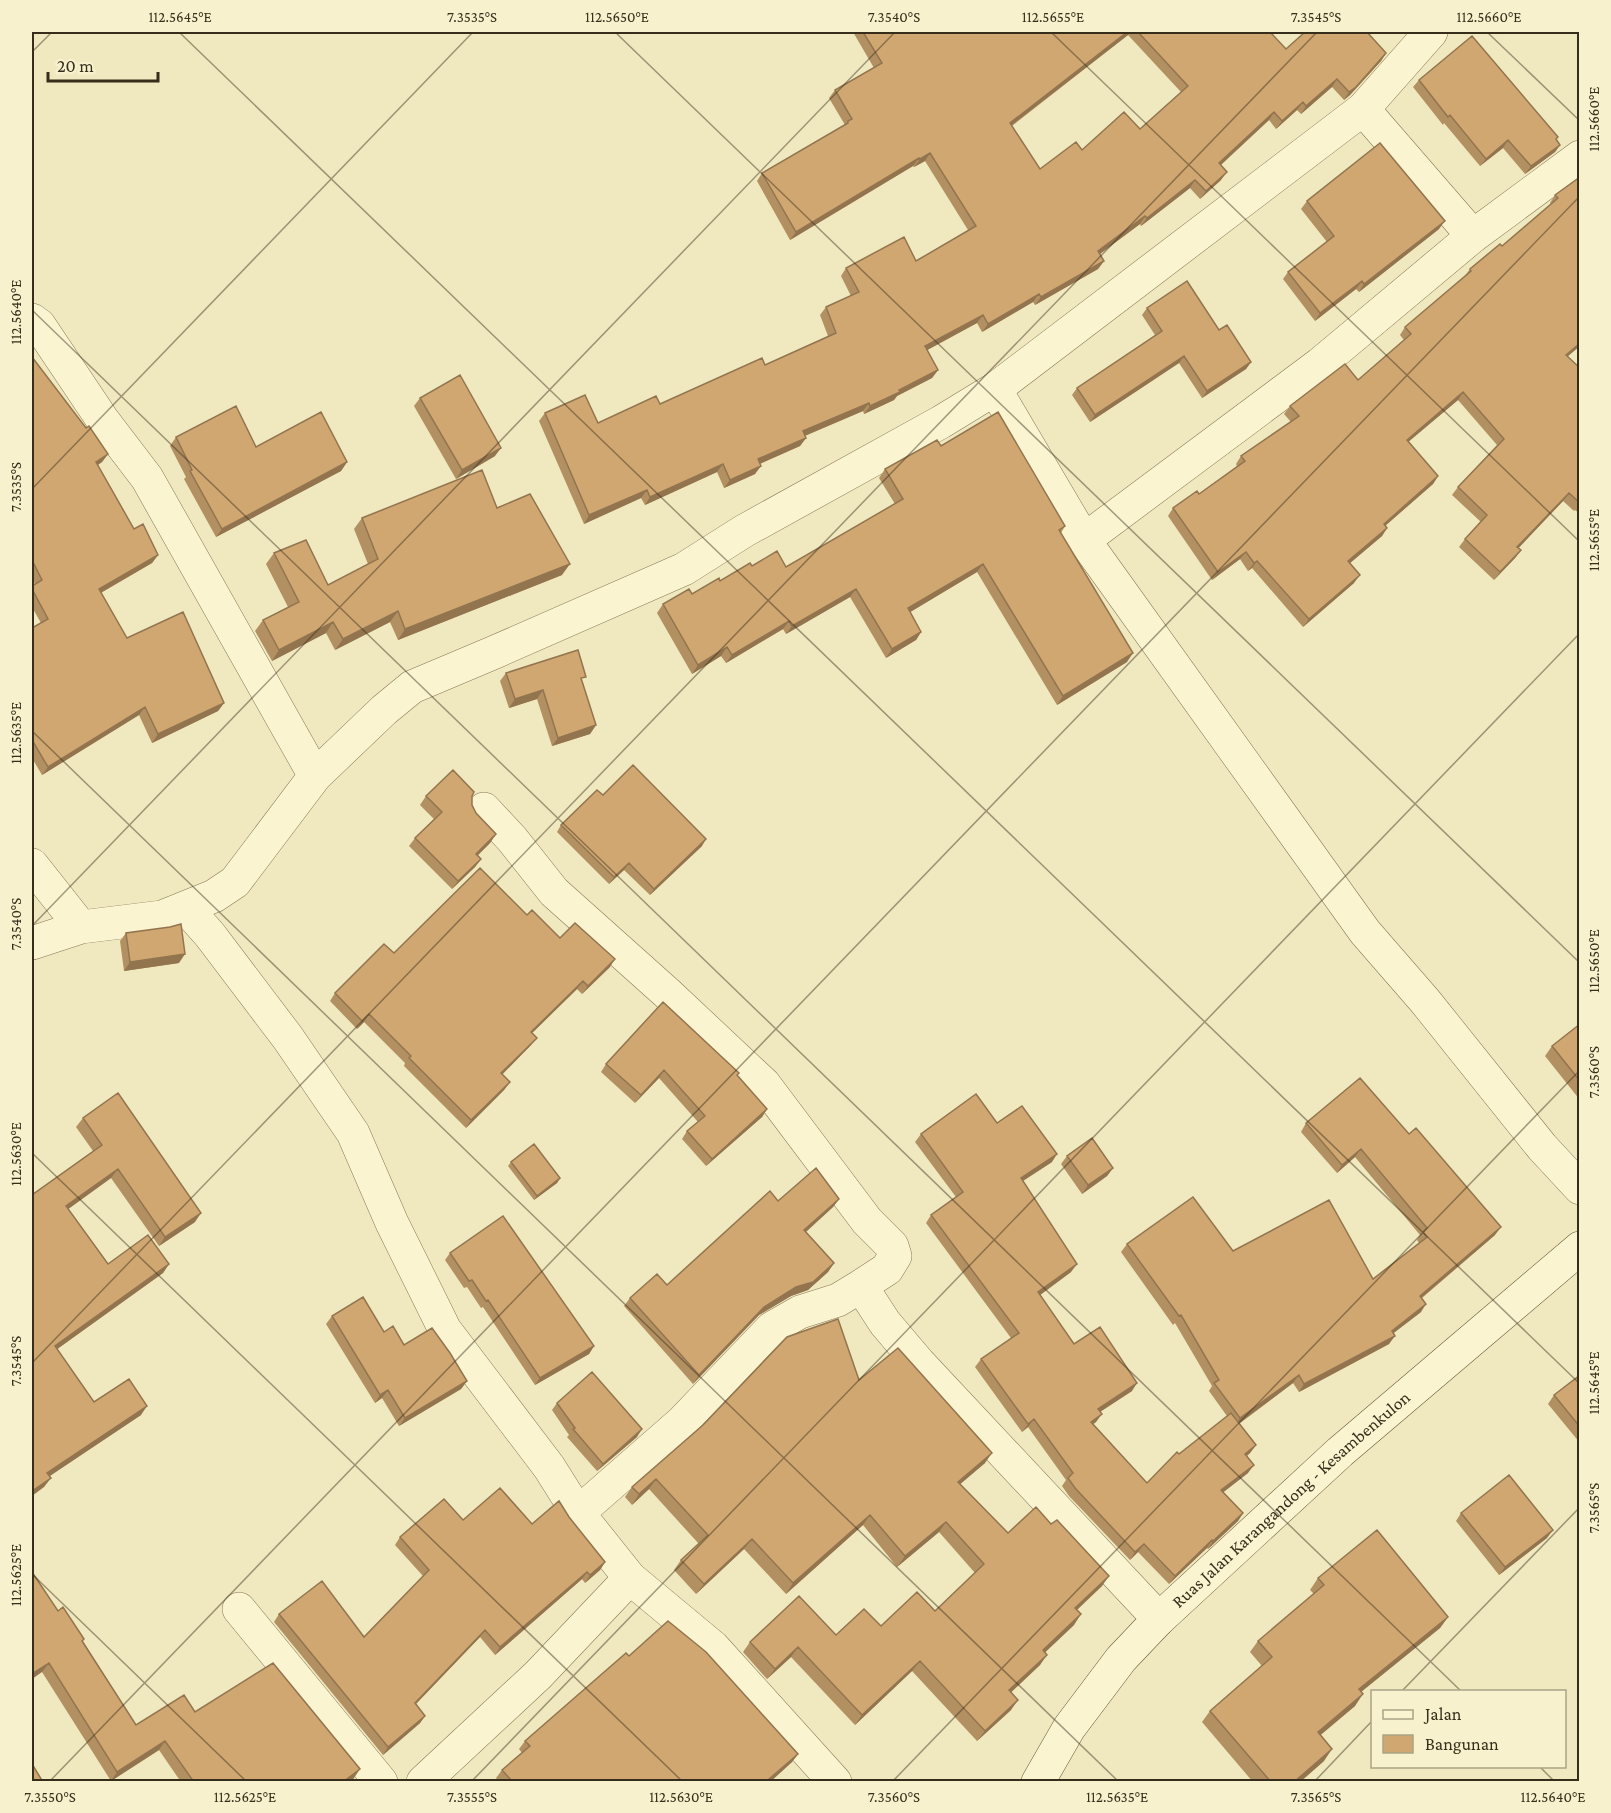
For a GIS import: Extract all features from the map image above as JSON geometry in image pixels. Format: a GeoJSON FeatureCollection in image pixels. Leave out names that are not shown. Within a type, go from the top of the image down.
{"type":"FeatureCollection","features":[{"type":"Feature","properties":{"kind":"street"},"geometry":{"type":"LineString","coordinates":[[32,943],[81,927],[162,917],[214,896],[235,882],[315,776],[384,710],[412,687],[684,569],[744,531],[941,422],[995,389],[1363,109],[1431,32]]}},
{"type":"Feature","properties":{"kind":"street"},"geometry":{"type":"LineString","coordinates":[[1363,109],[1473,236]]}},
{"type":"Feature","properties":{"kind":"street"},"geometry":{"type":"LineString","coordinates":[[1084,540],[1320,364],[1473,236],[1580,157]]}},
{"type":"Feature","properties":{"kind":"street"},"geometry":{"type":"LineString","coordinates":[[32,320],[39,325],[102,419],[147,478],[315,776]]}},
{"type":"Feature","properties":{"kind":"street"},"geometry":{"type":"LineString","coordinates":[[995,389],[1084,540],[1365,932],[1425,1001],[1542,1146],[1580,1188]]}},
{"type":"Feature","properties":{"kind":"street"},"geometry":{"type":"LineString","coordinates":[[484,810],[512,839],[554,892],[764,1084],[848,1197],[867,1221],[892,1246],[895,1256],[887,1269],[861,1287],[838,1300],[800,1312],[772,1328],[682,1422],[578,1513]]}},
{"type":"Feature","properties":{"kind":"street"},"geometry":{"type":"LineString","coordinates":[[32,865],[81,927]]}},
{"type":"Feature","properties":{"kind":"street"},"geometry":{"type":"LineString","coordinates":[[186,908],[210,935],[288,1038],[353,1133],[392,1223],[445,1330],[549,1467],[578,1513],[630,1578],[713,1647],[835,1782]]}},
{"type":"Feature","properties":{"kind":"street","name":"Ruas Jalan Karangandong - Kesambenkulon"},"geometry":{"type":"LineString","coordinates":[[1038,1782],[1069,1728],[1083,1709],[1121,1659],[1159,1619],[1340,1452],[1580,1248]]}},
{"type":"Feature","properties":{"kind":"street"},"geometry":{"type":"LineString","coordinates":[[861,1287],[885,1323],[919,1363],[1159,1619]]}},
{"type":"Feature","properties":{"kind":"street"},"geometry":{"type":"LineString","coordinates":[[423,1782],[538,1675],[630,1578]]}},
{"type":"Feature","properties":{"kind":"street"},"geometry":{"type":"LineString","coordinates":[[239,1609],[381,1782]]}},
{"type":"Feature","properties":{"kind":"building"},"geometry":{"type":"Polygon","coordinates":[[[863,32],[1127,32],[1010,123],[1040,169],[1076,142],[1082,150],[1124,112],[1140,129],[1188,86],[1138,32],[1270,32],[1286,49],[1305,32],[1367,32],[1386,53],[1349,92],[1337,79],[1306,106],[1303,102],[1282,121],[1274,112],[1219,163],[1227,172],[1206,191],[1195,180],[1147,218],[1145,216],[1098,251],[1104,261],[1041,297],[1039,294],[988,324],[983,315],[925,346],[938,370],[870,406],[869,403],[803,431],[806,438],[758,459],[761,466],[730,480],[723,464],[650,497],[647,490],[589,515],[545,413],[585,395],[598,423],[656,396],[660,404],[762,358],[765,365],[836,333],[826,307],[859,292],[846,268],[904,237],[916,261],[976,226],[930,153],[796,232],[762,173],[852,119],[835,90],[882,63],[863,32]]]}},
{"type":"Feature","properties":{"kind":"building"},"geometry":{"type":"Polygon","coordinates":[[[1472,36],[1558,137],[1556,139],[1560,145],[1531,166],[1508,140],[1486,159],[1450,115],[1448,117],[1419,80],[1472,36]]]}},
{"type":"Feature","properties":{"kind":"building"},"geometry":{"type":"Polygon","coordinates":[[[1380,143],[1445,221],[1364,284],[1362,281],[1320,313],[1288,272],[1334,236],[1307,201],[1380,143]]]}},
{"type":"Feature","properties":{"kind":"building"},"geometry":{"type":"Polygon","coordinates":[[[1580,177],[1580,343],[1566,355],[1580,368],[1580,503],[1569,493],[1517,547],[1521,550],[1500,572],[1465,539],[1487,515],[1458,487],[1504,439],[1463,392],[1407,440],[1438,476],[1384,524],[1387,528],[1348,561],[1360,575],[1309,619],[1257,561],[1254,563],[1246,552],[1218,572],[1173,508],[1197,491],[1199,494],[1245,461],[1241,456],[1299,416],[1290,406],[1345,364],[1358,380],[1411,334],[1405,327],[1471,271],[1470,269],[1500,244],[1502,246],[1558,198],[1555,195],[1580,177]]]}},
{"type":"Feature","properties":{"kind":"building"},"geometry":{"type":"Polygon","coordinates":[[[1187,281],[1219,330],[1227,325],[1251,362],[1207,391],[1184,356],[1095,415],[1077,388],[1162,331],[1147,308],[1187,281]]]}},
{"type":"Feature","properties":{"kind":"building"},"geometry":{"type":"Polygon","coordinates":[[[32,357],[86,428],[89,426],[108,454],[96,462],[134,529],[143,524],[158,555],[99,589],[127,638],[183,612],[224,703],[158,734],[145,707],[48,767],[32,740],[32,628],[48,619],[32,589],[32,586],[42,580],[32,560],[32,357]]]}},
{"type":"Feature","properties":{"kind":"building"},"geometry":{"type":"Polygon","coordinates":[[[460,375],[501,448],[462,470],[420,398],[460,375]]]}},
{"type":"Feature","properties":{"kind":"building"},"geometry":{"type":"Polygon","coordinates":[[[236,406],[256,447],[321,412],[347,462],[222,529],[190,471],[192,470],[176,437],[236,406]]]}},
{"type":"Feature","properties":{"kind":"building"},"geometry":{"type":"Polygon","coordinates":[[[998,412],[1065,526],[1059,530],[1133,653],[1063,696],[983,564],[908,608],[921,632],[892,649],[856,589],[792,626],[789,621],[732,655],[727,647],[698,665],[663,604],[689,589],[692,594],[719,578],[720,581],[750,563],[752,566],[777,551],[786,567],[903,499],[885,469],[937,440],[941,446],[998,412]]]}},
{"type":"Feature","properties":{"kind":"building"},"geometry":{"type":"Polygon","coordinates":[[[482,470],[497,508],[530,494],[570,564],[405,629],[398,611],[343,639],[333,622],[279,650],[263,620],[299,602],[274,553],[306,540],[328,585],[378,559],[362,518],[482,470]]]}},
{"type":"Feature","properties":{"kind":"building"},"geometry":{"type":"Polygon","coordinates":[[[578,650],[586,677],[581,678],[596,725],[558,738],[543,690],[515,699],[506,673],[578,650]]]}},
{"type":"Feature","properties":{"kind":"building"},"geometry":{"type":"Polygon","coordinates":[[[633,765],[706,839],[654,889],[629,863],[614,877],[561,825],[597,790],[603,795],[633,765]]]}},
{"type":"Feature","properties":{"kind":"building"},"geometry":{"type":"Polygon","coordinates":[[[453,770],[474,792],[472,805],[476,813],[496,834],[476,854],[481,859],[458,881],[415,838],[442,812],[426,796],[453,770]]]}},
{"type":"Feature","properties":{"kind":"building"},"geometry":{"type":"Polygon","coordinates":[[[480,868],[527,915],[532,910],[560,938],[575,923],[615,959],[588,986],[583,981],[531,1032],[537,1038],[501,1073],[510,1082],[471,1120],[369,1014],[362,1021],[335,993],[384,944],[394,953],[480,868]]]}},
{"type":"Feature","properties":{"kind":"building"},"geometry":{"type":"Polygon","coordinates":[[[181,924],[185,954],[130,962],[126,933],[181,924]]]}},
{"type":"Feature","properties":{"kind":"building"},"geometry":{"type":"Polygon","coordinates":[[[663,1002],[739,1073],[737,1075],[767,1109],[712,1159],[687,1131],[705,1116],[664,1070],[641,1095],[606,1064],[663,1002]]]}},
{"type":"Feature","properties":{"kind":"building"},"geometry":{"type":"Polygon","coordinates":[[[1580,1024],[1580,1081],[1552,1046],[1580,1024]]]}},
{"type":"Feature","properties":{"kind":"building"},"geometry":{"type":"Polygon","coordinates":[[[1360,1078],[1409,1134],[1416,1128],[1501,1227],[1420,1296],[1426,1304],[1392,1331],[1395,1336],[1304,1384],[1299,1375],[1240,1418],[1214,1383],[1219,1380],[1181,1315],[1179,1316],[1127,1244],[1193,1197],[1233,1251],[1329,1200],[1373,1279],[1427,1237],[1423,1232],[1427,1228],[1361,1149],[1342,1165],[1306,1123],[1360,1078]]]}},
{"type":"Feature","properties":{"kind":"building"},"geometry":{"type":"Polygon","coordinates":[[[118,1093],[201,1213],[165,1237],[118,1169],[66,1206],[108,1264],[148,1235],[169,1264],[55,1346],[94,1402],[129,1379],[147,1406],[47,1473],[51,1478],[32,1491],[32,1195],[102,1145],[83,1118],[118,1093]]]}},
{"type":"Feature","properties":{"kind":"building"},"geometry":{"type":"Polygon","coordinates":[[[976,1094],[997,1123],[1022,1106],[1057,1154],[1021,1178],[1077,1264],[1038,1292],[1074,1344],[1100,1327],[1137,1383],[1098,1409],[1102,1414],[1091,1422],[1147,1483],[1177,1452],[1179,1454],[1231,1413],[1256,1445],[1245,1454],[1254,1465],[1221,1490],[1243,1513],[1175,1576],[1144,1544],[1135,1552],[1075,1488],[1068,1478],[1073,1473],[1034,1419],[1028,1424],[981,1359],[1019,1333],[931,1215],[963,1192],[921,1134],[976,1094]]]}},
{"type":"Feature","properties":{"kind":"building"},"geometry":{"type":"Polygon","coordinates":[[[1092,1138],[1113,1168],[1088,1185],[1067,1156],[1092,1138]]]}},
{"type":"Feature","properties":{"kind":"building"},"geometry":{"type":"Polygon","coordinates":[[[534,1144],[560,1178],[537,1196],[511,1162],[534,1144]]]}},
{"type":"Feature","properties":{"kind":"building"},"geometry":{"type":"Polygon","coordinates":[[[816,1168],[839,1199],[804,1230],[834,1263],[813,1282],[796,1287],[764,1307],[699,1375],[630,1298],[657,1274],[667,1285],[770,1191],[778,1201],[816,1168]]]}},
{"type":"Feature","properties":{"kind":"building"},"geometry":{"type":"Polygon","coordinates":[[[503,1216],[594,1346],[540,1378],[488,1300],[486,1301],[472,1280],[469,1281],[450,1253],[503,1216]]]}},
{"type":"Feature","properties":{"kind":"building"},"geometry":{"type":"Polygon","coordinates":[[[363,1297],[384,1332],[393,1326],[404,1345],[432,1328],[467,1381],[405,1418],[388,1390],[380,1395],[332,1316],[363,1297]]]}},
{"type":"Feature","properties":{"kind":"building"},"geometry":{"type":"Polygon","coordinates":[[[838,1319],[859,1380],[898,1348],[992,1453],[958,1482],[1008,1533],[1036,1507],[1051,1524],[1057,1520],[1109,1576],[1075,1608],[1081,1614],[1043,1650],[1047,1655],[1009,1690],[1018,1700],[985,1731],[920,1661],[862,1715],[798,1647],[775,1669],[750,1642],[799,1596],[836,1635],[864,1609],[881,1626],[917,1592],[935,1611],[984,1564],[946,1522],[905,1556],[870,1515],[793,1583],[752,1539],[704,1584],[681,1560],[708,1535],[656,1479],[639,1494],[632,1487],[703,1425],[787,1337],[838,1319]]]}},
{"type":"Feature","properties":{"kind":"building"},"geometry":{"type":"Polygon","coordinates":[[[592,1372],[642,1429],[603,1464],[573,1429],[575,1428],[557,1403],[592,1372]]]}},
{"type":"Feature","properties":{"kind":"building"},"geometry":{"type":"Polygon","coordinates":[[[1580,1375],[1580,1427],[1554,1395],[1580,1375]]]}},
{"type":"Feature","properties":{"kind":"building"},"geometry":{"type":"Polygon","coordinates":[[[1509,1475],[1553,1530],[1505,1567],[1461,1513],[1509,1475]]]}},
{"type":"Feature","properties":{"kind":"building"},"geometry":{"type":"Polygon","coordinates":[[[500,1488],[532,1524],[559,1501],[605,1562],[590,1575],[587,1572],[500,1647],[485,1630],[415,1703],[425,1716],[388,1747],[279,1614],[322,1581],[364,1637],[429,1570],[400,1537],[444,1499],[463,1520],[500,1488]]]}},
{"type":"Feature","properties":{"kind":"building"},"geometry":{"type":"Polygon","coordinates":[[[1377,1530],[1448,1617],[1359,1689],[1363,1694],[1318,1732],[1332,1749],[1294,1782],[1271,1782],[1210,1711],[1272,1657],[1258,1641],[1324,1585],[1318,1578],[1377,1530]]]}},
{"type":"Feature","properties":{"kind":"building"},"geometry":{"type":"Polygon","coordinates":[[[32,1572],[58,1611],[63,1607],[136,1725],[184,1695],[195,1712],[273,1663],[360,1769],[343,1782],[194,1782],[165,1741],[117,1772],[49,1663],[32,1674],[32,1572]]]}},
{"type":"Feature","properties":{"kind":"building"},"geometry":{"type":"Polygon","coordinates":[[[668,1621],[706,1652],[798,1754],[768,1780],[769,1782],[509,1782],[511,1780],[502,1770],[530,1746],[525,1741],[626,1653],[629,1656],[668,1621]]]}},
{"type":"Feature","properties":{"kind":"building"},"geometry":{"type":"Polygon","coordinates":[[[32,1764],[43,1782],[32,1782],[32,1764]]]}}]}
